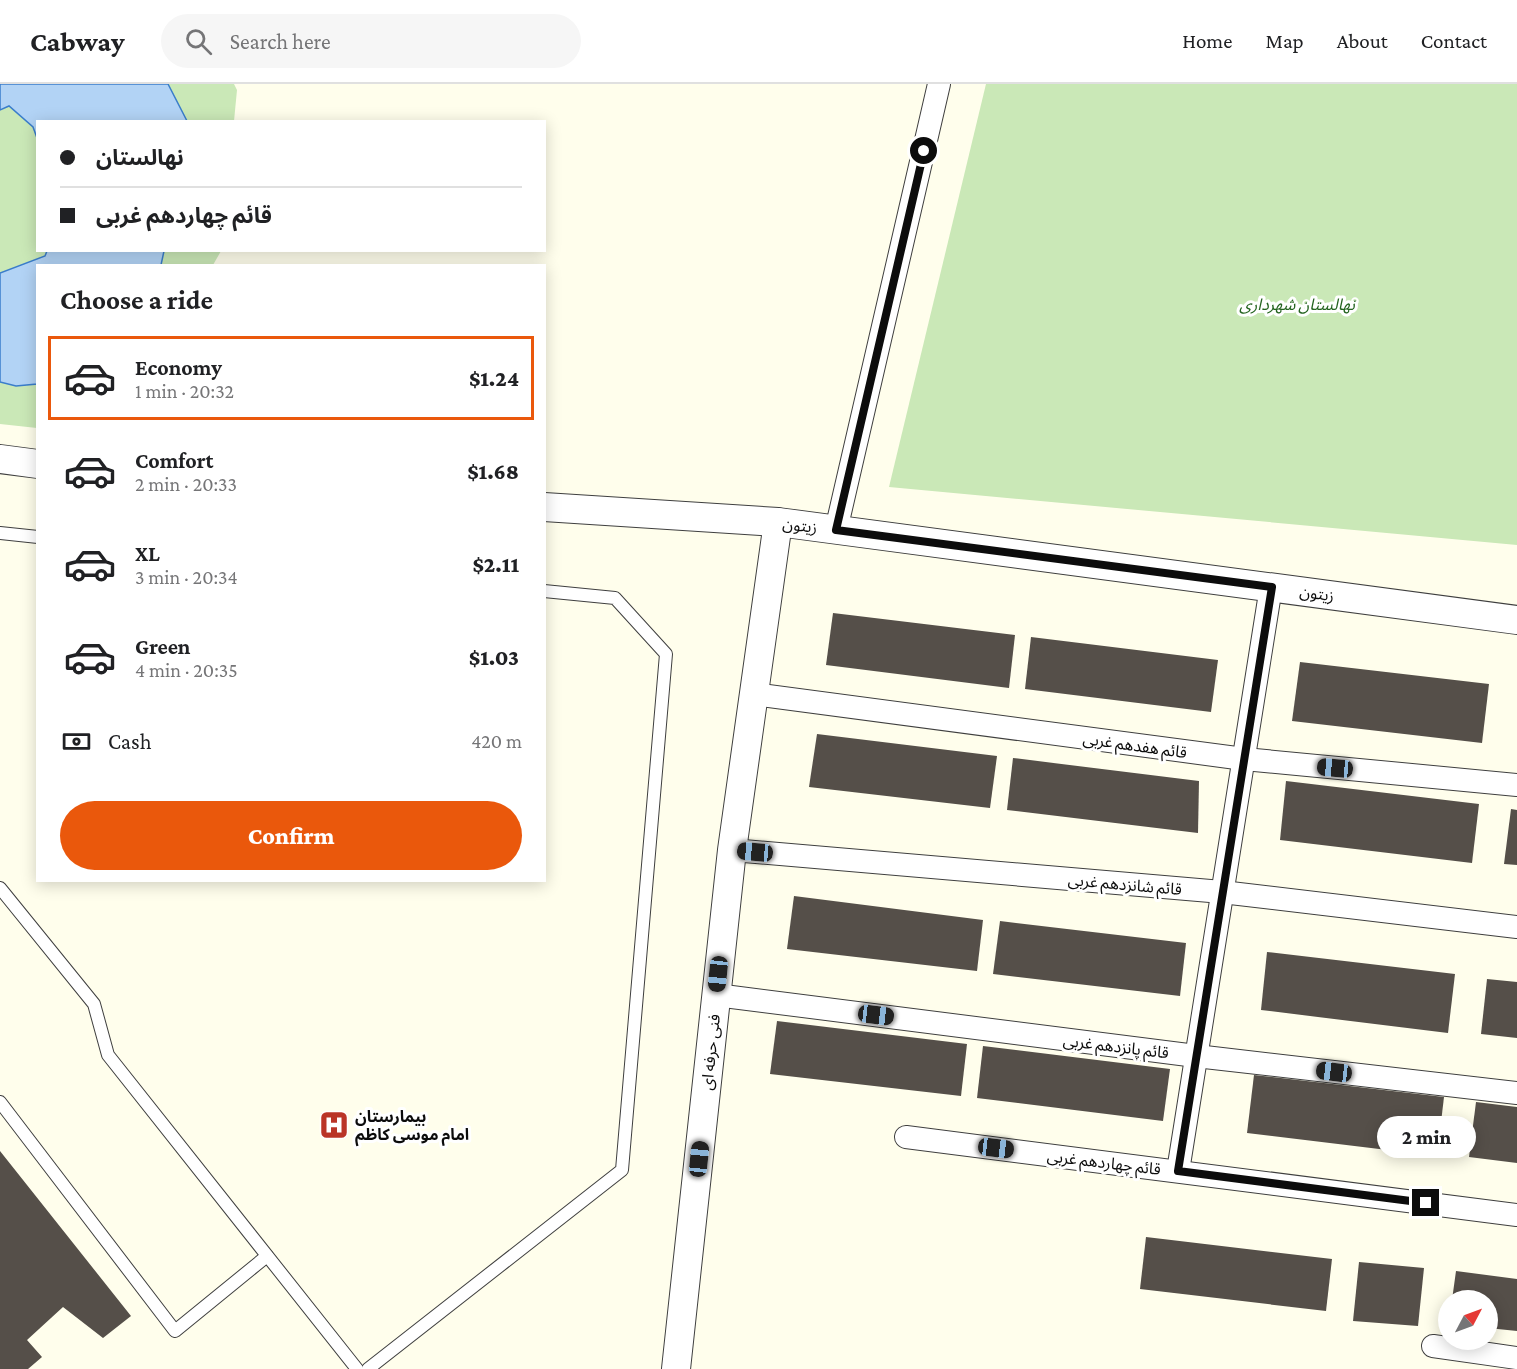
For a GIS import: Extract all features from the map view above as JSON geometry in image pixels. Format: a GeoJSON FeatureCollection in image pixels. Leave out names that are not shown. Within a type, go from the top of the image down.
{"type":"FeatureCollection","features":[{"type":"Feature","properties":{"kind":"street"},"geometry":{"type":"LineString","coordinates":[[836,530],[939,84]]}},
{"type":"Feature","properties":{"kind":"street"},"geometry":{"type":"LineString","coordinates":[[0,459],[36,465]]}},
{"type":"Feature","properties":{"kind":"street","name":"زیتون"},"geometry":{"type":"LineString","coordinates":[[546,507],[778,522],[1517,620]]}},
{"type":"Feature","properties":{"kind":"street","name":"فنی حرفه ای"},"geometry":{"type":"LineString","coordinates":[[676,1369],[732,850],[778,522]]}},
{"type":"Feature","properties":{"kind":"street"},"geometry":{"type":"LineString","coordinates":[[1178,1171],[1272,587]]}},
{"type":"Feature","properties":{"kind":"street","name":"قائم هفدهم غربی"},"geometry":{"type":"LineString","coordinates":[[754,694],[1244,759],[1517,785]]}},
{"type":"Feature","properties":{"kind":"street","name":"قائم شانزدهم غربی"},"geometry":{"type":"LineString","coordinates":[[732,850],[1222,892],[1517,927]]}},
{"type":"Feature","properties":{"kind":"street","name":"قائم پانزدهم غربی"},"geometry":{"type":"LineString","coordinates":[[716,995],[1196,1056],[1517,1093]]}},
{"type":"Feature","properties":{"kind":"street","name":"قائم چهاردهم غربی"},"geometry":{"type":"LineString","coordinates":[[906,1137],[1517,1215]]}},
{"type":"Feature","properties":{"kind":"street"},"geometry":{"type":"LineString","coordinates":[[1433,1346],[1517,1358]]}},
{"type":"Feature","properties":{"kind":"lane"},"geometry":{"type":"LineString","coordinates":[[0,533],[36,537]]}},
{"type":"Feature","properties":{"kind":"lane"},"geometry":{"type":"LineString","coordinates":[[368,1369],[622,1170],[666,654],[615,598],[546,591]]}},
{"type":"Feature","properties":{"kind":"lane"},"geometry":{"type":"LineString","coordinates":[[0,888],[94,1004],[108,1055],[357,1369]]}},
{"type":"Feature","properties":{"kind":"lane"},"geometry":{"type":"LineString","coordinates":[[0,1102],[175,1331],[267,1256]]}},
{"type":"Feature","properties":{"kind":"green space"},"geometry":{"type":"Polygon","coordinates":[[[0,84],[234,84],[237,90],[234,120],[36,120],[36,252],[220,252],[214,264],[36,264],[36,428],[0,424],[0,84]]]}},
{"type":"Feature","properties":{"kind":"green space","name":"نهالستان شهرداری"},"geometry":{"type":"Polygon","coordinates":[[[986,84],[1517,84],[1517,545],[889,487],[986,84]]]}},
{"type":"Feature","properties":{"kind":"water"},"geometry":{"type":"Polygon","coordinates":[[[0,84],[168,84],[186,120],[36,120],[36,135],[33,127],[9,106],[0,110],[0,84]]]}},
{"type":"Feature","properties":{"kind":"water"},"geometry":{"type":"Polygon","coordinates":[[[47,252],[164,252],[161,264],[36,264],[36,384],[16,386],[0,382],[0,273],[45,256],[47,252]]]}},
{"type":"Feature","properties":{"kind":"building"},"geometry":{"type":"Polygon","coordinates":[[[833,613],[1015,635],[1009,688],[826,665],[833,613]]]}},
{"type":"Feature","properties":{"kind":"building"},"geometry":{"type":"Polygon","coordinates":[[[1031,637],[1218,660],[1211,712],[1025,689],[1031,637]]]}},
{"type":"Feature","properties":{"kind":"building"},"geometry":{"type":"Polygon","coordinates":[[[1300,662],[1489,684],[1482,743],[1292,721],[1300,662]]]}},
{"type":"Feature","properties":{"kind":"building"},"geometry":{"type":"Polygon","coordinates":[[[817,734],[997,756],[990,808],[809,787],[817,734]]]}},
{"type":"Feature","properties":{"kind":"building"},"geometry":{"type":"Polygon","coordinates":[[[1013,758],[1199,781],[1198,833],[1007,810],[1013,758]]]}},
{"type":"Feature","properties":{"kind":"building"},"geometry":{"type":"Polygon","coordinates":[[[1286,781],[1479,804],[1472,863],[1280,840],[1286,781]]]}},
{"type":"Feature","properties":{"kind":"building"},"geometry":{"type":"Polygon","coordinates":[[[1511,809],[1517,810],[1517,865],[1504,864],[1511,809]]]}},
{"type":"Feature","properties":{"kind":"building"},"geometry":{"type":"Polygon","coordinates":[[[794,896],[983,920],[977,971],[787,949],[794,896]]]}},
{"type":"Feature","properties":{"kind":"building"},"geometry":{"type":"Polygon","coordinates":[[[1000,921],[1186,943],[1180,996],[993,974],[1000,921]]]}},
{"type":"Feature","properties":{"kind":"building"},"geometry":{"type":"Polygon","coordinates":[[[1267,952],[1455,974],[1448,1033],[1261,1010],[1267,952]]]}},
{"type":"Feature","properties":{"kind":"building"},"geometry":{"type":"Polygon","coordinates":[[[1487,979],[1517,982],[1517,1038],[1481,1034],[1487,979]]]}},
{"type":"Feature","properties":{"kind":"building"},"geometry":{"type":"Polygon","coordinates":[[[777,1021],[967,1044],[961,1096],[770,1074],[777,1021]]]}},
{"type":"Feature","properties":{"kind":"building"},"geometry":{"type":"Polygon","coordinates":[[[983,1046],[1170,1069],[1163,1121],[977,1098],[983,1046]]]}},
{"type":"Feature","properties":{"kind":"building"},"geometry":{"type":"Polygon","coordinates":[[[1254,1075],[1444,1097],[1437,1156],[1247,1133],[1254,1075]]]}},
{"type":"Feature","properties":{"kind":"building"},"geometry":{"type":"Polygon","coordinates":[[[1476,1102],[1517,1107],[1517,1163],[1469,1157],[1476,1102]]]}},
{"type":"Feature","properties":{"kind":"building"},"geometry":{"type":"Polygon","coordinates":[[[0,1151],[131,1316],[103,1338],[63,1307],[27,1340],[42,1357],[28,1369],[0,1369],[0,1151]]]}},
{"type":"Feature","properties":{"kind":"building"},"geometry":{"type":"Polygon","coordinates":[[[1146,1237],[1332,1259],[1326,1311],[1140,1289],[1146,1237]]]}},
{"type":"Feature","properties":{"kind":"building"},"geometry":{"type":"Polygon","coordinates":[[[1359,1262],[1424,1268],[1418,1326],[1353,1321],[1359,1262]]]}},
{"type":"Feature","properties":{"kind":"building"},"geometry":{"type":"Polygon","coordinates":[[[1456,1271],[1517,1279],[1517,1331],[1498,1329],[1498,1290],[1453,1290],[1456,1271]]]}},
{"type":"Feature","properties":{"kind":"place","name":"بیمارستان امام موسی کاظم"},"geometry":{"type":"Point","coordinates":[334,1125]}},
{"type":"Feature","properties":{"kind":"route"},"geometry":{"type":"LineString","coordinates":[[924,151],[836,530],[1272,587],[1178,1171],[1426,1203]]}}]}
